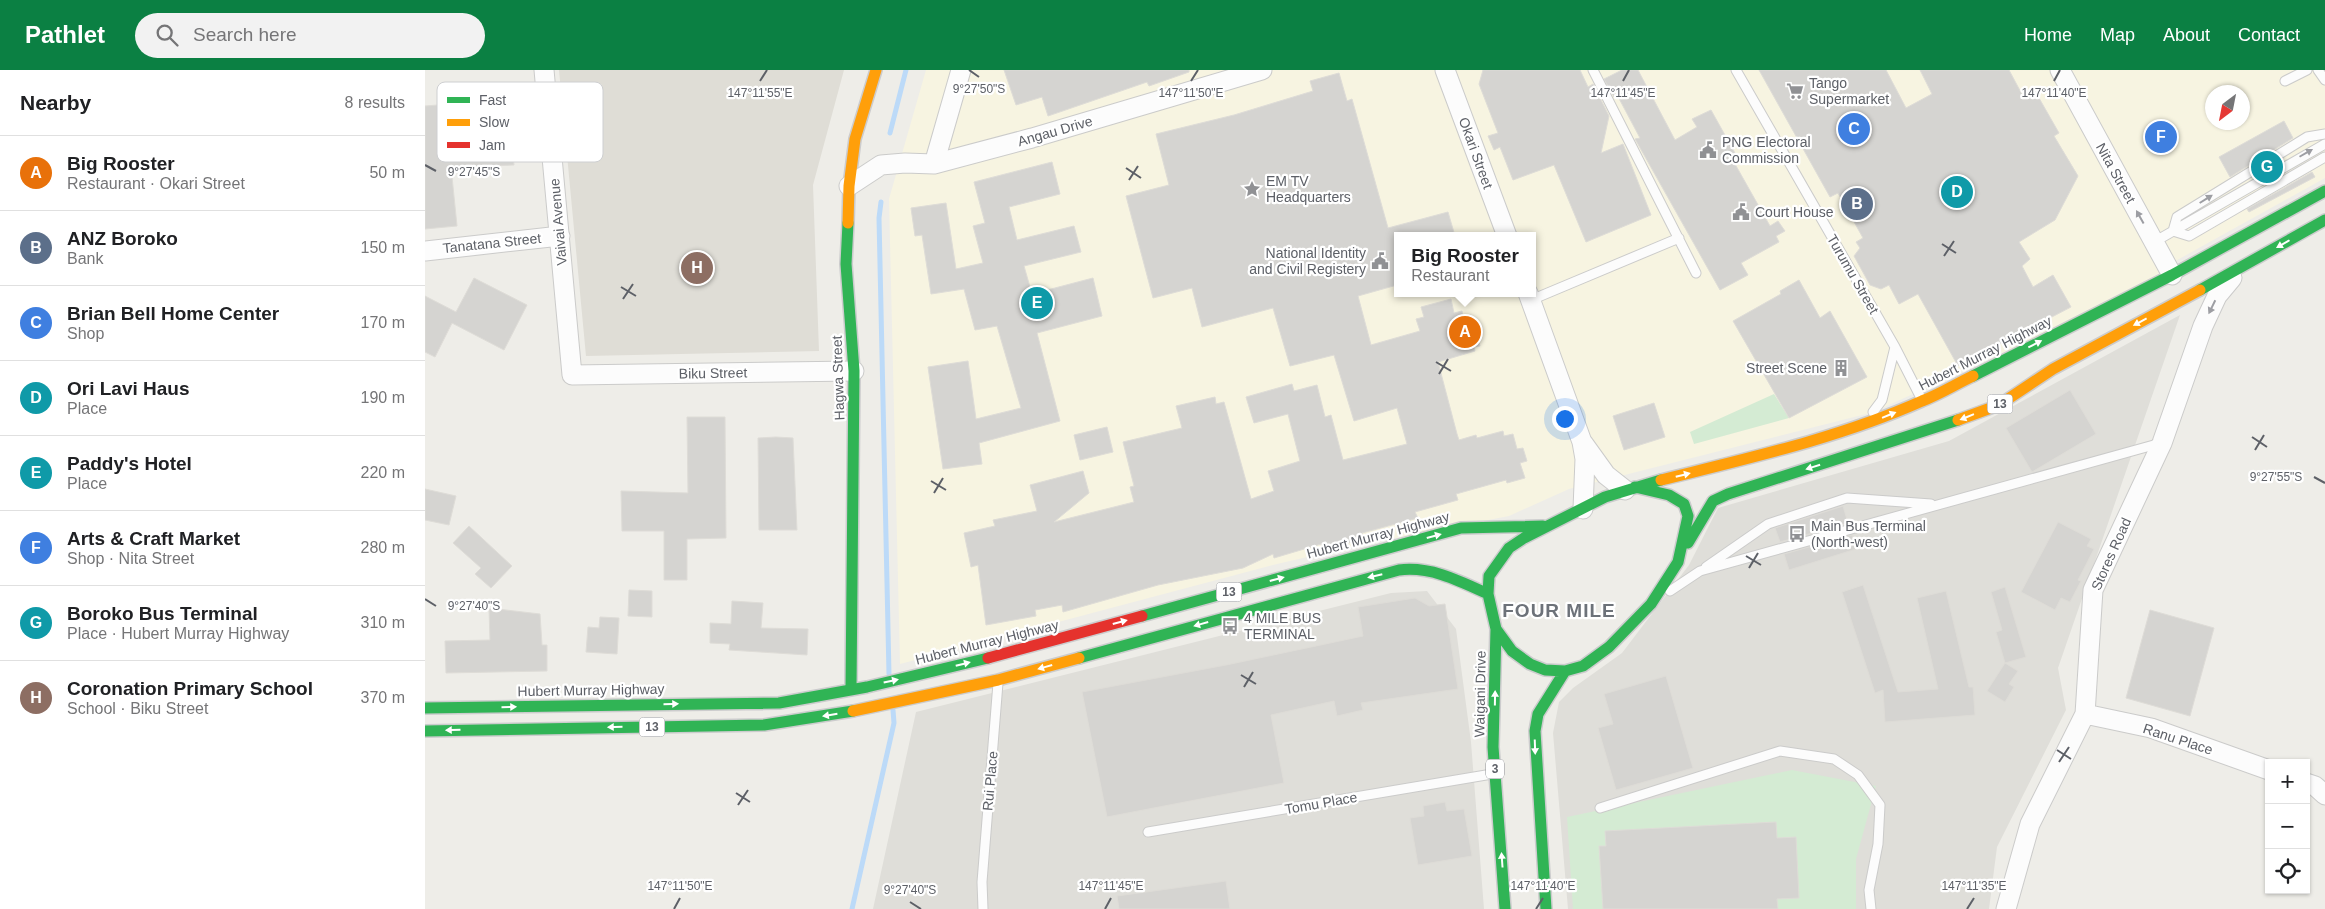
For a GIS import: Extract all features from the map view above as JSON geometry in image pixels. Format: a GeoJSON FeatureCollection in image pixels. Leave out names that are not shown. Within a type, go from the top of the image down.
{"type":"FeatureCollection","features":[{"type":"Feature","properties":{"kind":"main road","name":"Hagwa Street"},"geometry":{"type":"LineString","coordinates":[[851,688],[855,371],[846,264],[849,186],[855,139],[876,70]]}},
{"type":"Feature","properties":{"kind":"main road","name":"Hubert Murray Highway"},"geometry":{"type":"LineString","coordinates":[[1630,488],[1752,457],[1864,424],[1923,401],[2172,275],[2325,191]]}},
{"type":"Feature","properties":{"kind":"main road","name":"13"},"geometry":{"type":"LineString","coordinates":[[1678,562],[1688,516],[1684,504],[1669,495],[1630,488],[1605,496],[1583,509],[1545,526],[1509,548],[1489,576],[1488,594],[1496,629],[1512,651],[1530,664],[1545,670],[1565,671],[1583,666],[1609,647],[1651,604],[1678,562],[1713,502],[1727,494],[1957,421],[1999,405],[2053,369],[2241,268],[2325,220]]}},
{"type":"Feature","properties":{"kind":"main road","name":"Hubert Murray Highway"},"geometry":{"type":"LineString","coordinates":[[425,708],[779,703],[916,676],[998,656],[1461,528],[1545,526]]}},
{"type":"Feature","properties":{"kind":"main road","name":"13"},"geometry":{"type":"LineString","coordinates":[[425,731],[764,725],[877,706],[998,680],[1362,579],[1409,568],[1429,570],[1488,594]]}},
{"type":"Feature","properties":{"kind":"main road","name":"Waigani Drive"},"geometry":{"type":"LineString","coordinates":[[1496,629],[1493,747],[1505,909]]}},
{"type":"Feature","properties":{"kind":"main road"},"geometry":{"type":"LineString","coordinates":[[1546,909],[1535,731],[1538,714],[1565,671]]}},
{"type":"Feature","properties":{"kind":"street"},"geometry":{"type":"LineString","coordinates":[[934,164],[961,70]]}},
{"type":"Feature","properties":{"kind":"street","name":"Angau Drive"},"geometry":{"type":"LineString","coordinates":[[849,186],[881,165],[905,163],[934,164],[1032,138],[1262,70]]}},
{"type":"Feature","properties":{"kind":"street","name":"Okari Street"},"geometry":{"type":"LineString","coordinates":[[1445,70],[1506,232]]}},
{"type":"Feature","properties":{"kind":"street","name":"Nita Street"},"geometry":{"type":"LineString","coordinates":[[2060,70],[2172,275]]}},
{"type":"Feature","properties":{"kind":"street","name":"Vaivai Avenue"},"geometry":{"type":"LineString","coordinates":[[552,162],[571,375]]}},
{"type":"Feature","properties":{"kind":"street","name":"Tanatana Street"},"geometry":{"type":"LineString","coordinates":[[425,251],[559,236]]}},
{"type":"Feature","properties":{"kind":"street","name":"Stores Road"},"geometry":{"type":"LineString","coordinates":[[2006,909],[2030,824],[2085,714],[2093,590],[2163,443],[2203,326],[2217,296],[2241,268]]}},
{"type":"Feature","properties":{"kind":"street"},"geometry":{"type":"LineString","coordinates":[[1529,297],[1582,442],[1585,459],[1583,509]]}},
{"type":"Feature","properties":{"kind":"street","name":"Biku Street"},"geometry":{"type":"LineString","coordinates":[[571,375],[855,371]]}},
{"type":"Feature","properties":{"kind":"street"},"geometry":{"type":"LineString","coordinates":[[1582,442],[1606,475],[1630,488]]}},
{"type":"Feature","properties":{"kind":"street","name":"Ranu Place"},"geometry":{"type":"LineString","coordinates":[[2085,714],[2151,728],[2265,769]]}},
{"type":"Feature","properties":{"kind":"street"},"geometry":{"type":"LineString","coordinates":[[2310,784],[2315,786],[2325,795]]}},
{"type":"Feature","properties":{"kind":"lane"},"geometry":{"type":"LineString","coordinates":[[1593,70],[1696,273]]}},
{"type":"Feature","properties":{"kind":"lane","name":"Turumu Street"},"geometry":{"type":"LineString","coordinates":[[1736,70],[1895,346],[1923,401]]}},
{"type":"Feature","properties":{"kind":"lane"},"geometry":{"type":"LineString","coordinates":[[2285,81],[2307,70]]}},
{"type":"Feature","properties":{"kind":"lane"},"geometry":{"type":"LineString","coordinates":[[2318,70],[2325,80]]}},
{"type":"Feature","properties":{"kind":"lane"},"geometry":{"type":"LineString","coordinates":[[2173,230],[2177,217],[2307,137],[2325,134]]}},
{"type":"Feature","properties":{"kind":"lane"},"geometry":{"type":"LineString","coordinates":[[2154,242],[2325,144]]}},
{"type":"Feature","properties":{"kind":"lane"},"geometry":{"type":"LineString","coordinates":[[2173,230],[2189,236],[2325,157]]}},
{"type":"Feature","properties":{"kind":"lane"},"geometry":{"type":"LineString","coordinates":[[1536,294],[1679,238]]}},
{"type":"Feature","properties":{"kind":"lane"},"geometry":{"type":"LineString","coordinates":[[1864,424],[1882,400],[1895,346]]}},
{"type":"Feature","properties":{"kind":"lane"},"geometry":{"type":"LineString","coordinates":[[1700,571],[2163,443]]}},
{"type":"Feature","properties":{"kind":"lane"},"geometry":{"type":"LineString","coordinates":[[1651,604],[1768,524],[1847,498],[1939,505]]}},
{"type":"Feature","properties":{"kind":"lane","name":"Rui Place"},"geometry":{"type":"LineString","coordinates":[[983,909],[982,882],[998,680]]}},
{"type":"Feature","properties":{"kind":"lane"},"geometry":{"type":"LineString","coordinates":[[1601,808],[1780,751],[1833,759],[1858,775],[1880,804],[1878,844],[1869,890],[1871,909]]}},
{"type":"Feature","properties":{"kind":"lane","name":"Tomu Place"},"geometry":{"type":"LineString","coordinates":[[1147,832],[1495,773]]}},
{"type":"Feature","properties":{"kind":"shaded area"},"geometry":{"type":"Polygon","coordinates":[[[559,70],[844,70],[813,185],[819,351],[586,356],[568,162],[603,162],[603,82],[560,82],[559,70]]]}},
{"type":"Feature","properties":{"kind":"shaded area"},"geometry":{"type":"Polygon","coordinates":[[[926,70],[2054,70],[2166,277],[1874,412],[1569,489],[1509,516],[1364,544],[1277,564],[900,664],[889,199],[926,70]]]}},
{"type":"Feature","properties":{"kind":"shaded area"},"geometry":{"type":"Polygon","coordinates":[[[2065,70],[2325,70],[2325,178],[2170,264],[2065,70]]]}},
{"type":"Feature","properties":{"kind":"shaded area"},"geometry":{"type":"Polygon","coordinates":[[[2180,315],[2058,668],[2066,710],[1997,847],[1989,909],[1568,909],[1553,733],[1559,702],[1573,688],[1622,653],[1689,565],[1718,508],[1949,441],[2180,315]]]}},
{"type":"Feature","properties":{"kind":"shaded area"},"geometry":{"type":"Polygon","coordinates":[[[1427,591],[1456,629],[1471,742],[1484,909],[873,909],[916,712],[1391,593],[1427,591]]]}},
{"type":"Feature","properties":{"kind":"green space"},"geometry":{"type":"Polygon","coordinates":[[[1774,394],[1789,418],[1694,444],[1690,432],[1774,394]]]}},
{"type":"Feature","properties":{"kind":"green space"},"geometry":{"type":"Polygon","coordinates":[[[1792,770],[1876,786],[1856,859],[1856,909],[1573,909],[1567,817],[1792,770]]]}},
{"type":"Feature","properties":{"kind":"building"},"geometry":{"type":"Polygon","coordinates":[[[1004,70],[1189,70],[1189,72],[1149,86],[1147,82],[1048,116],[1042,97],[1016,105],[1004,70]]]}},
{"type":"Feature","properties":{"kind":"building"},"geometry":{"type":"Polygon","coordinates":[[[1483,70],[1580,70],[1588,87],[1593,84],[1609,116],[1601,153],[1623,144],[1651,215],[1586,242],[1554,165],[1513,180],[1500,147],[1494,150],[1488,136],[1498,133],[1479,84],[1483,70]]]}},
{"type":"Feature","properties":{"kind":"building"},"geometry":{"type":"Polygon","coordinates":[[[1622,70],[1638,70],[1675,140],[1697,127],[1692,119],[1711,110],[1740,162],[1735,164],[1770,226],[1778,221],[1785,231],[1776,236],[1779,242],[1741,263],[1748,275],[1720,290],[1635,139],[1640,138],[1615,91],[1614,97],[1604,79],[1622,70]]]}},
{"type":"Feature","properties":{"kind":"building"},"geometry":{"type":"Polygon","coordinates":[[[1759,70],[1886,70],[1906,108],[1932,94],[1920,70],[2009,70],[2024,98],[2035,91],[2059,133],[2054,136],[2078,176],[2055,220],[2019,242],[2030,259],[2022,266],[2033,287],[2053,275],[2071,307],[1958,366],[1918,294],[1899,304],[1889,285],[1881,289],[1870,285],[1854,256],[1860,248],[1856,242],[1863,238],[1838,193],[1830,197],[1759,70]]]}},
{"type":"Feature","properties":{"kind":"building"},"geometry":{"type":"Polygon","coordinates":[[[1339,73],[1347,101],[1352,99],[1388,228],[1448,212],[1454,232],[1394,232],[1394,286],[1358,296],[1371,345],[1420,331],[1416,319],[1424,317],[1421,307],[1451,299],[1454,313],[1462,311],[1463,317],[1471,315],[1480,346],[1474,347],[1475,351],[1438,362],[1457,434],[1459,440],[1476,435],[1477,438],[1503,431],[1504,436],[1513,434],[1517,449],[1523,448],[1527,461],[1520,463],[1525,478],[1507,483],[1506,480],[1456,494],[1458,500],[1415,512],[1418,518],[1362,533],[1363,539],[1322,550],[1321,544],[1274,558],[1273,554],[1243,568],[1158,585],[1063,612],[1062,605],[1035,610],[1036,616],[986,625],[978,565],[971,567],[964,533],[995,526],[993,520],[1037,511],[1030,485],[1083,471],[1089,493],[1054,522],[1134,502],[1130,487],[1134,486],[1123,442],[1182,428],[1176,406],[1215,397],[1216,404],[1224,402],[1251,499],[1274,491],[1268,471],[1300,461],[1288,414],[1254,423],[1246,397],[1292,384],[1294,391],[1317,385],[1325,417],[1331,415],[1343,460],[1407,444],[1397,408],[1354,421],[1334,355],[1290,366],[1273,308],[1202,327],[1192,288],[1153,298],[1126,196],[1169,185],[1156,134],[1234,115],[1313,91],[1310,81],[1339,73]]]}},
{"type":"Feature","properties":{"kind":"building"},"geometry":{"type":"Polygon","coordinates":[[[437,105],[437,162],[514,162],[514,165],[451,167],[457,226],[425,229],[425,106],[437,105]]]}},
{"type":"Feature","properties":{"kind":"building"},"geometry":{"type":"Polygon","coordinates":[[[2284,121],[2293,138],[2230,177],[2219,157],[2284,121]]]}},
{"type":"Feature","properties":{"kind":"building"},"geometry":{"type":"Polygon","coordinates":[[[1052,162],[1060,194],[1009,207],[1017,240],[1074,226],[1081,252],[1024,266],[1032,294],[1093,278],[1102,316],[1037,333],[1060,421],[979,443],[982,464],[943,469],[928,367],[968,361],[976,419],[1021,408],[997,326],[975,330],[964,289],[931,294],[922,235],[915,236],[911,208],[946,203],[956,269],[983,263],[973,226],[985,223],[974,182],[1052,162]]]}},
{"type":"Feature","properties":{"kind":"building"},"geometry":{"type":"Polygon","coordinates":[[[2312,172],[2315,177],[2249,212],[2247,209],[2312,172]]]}},
{"type":"Feature","properties":{"kind":"building"},"geometry":{"type":"Polygon","coordinates":[[[474,278],[527,305],[504,350],[452,323],[435,357],[425,352],[425,296],[456,312],[474,278]]]}},
{"type":"Feature","properties":{"kind":"building"},"geometry":{"type":"Polygon","coordinates":[[[1799,280],[1820,318],[1830,311],[1867,377],[1789,418],[1733,321],[1781,294],[1780,291],[1799,280]]]}},
{"type":"Feature","properties":{"kind":"building"},"geometry":{"type":"Polygon","coordinates":[[[2070,390],[2096,434],[2032,472],[2006,428],[2070,390]]]}},
{"type":"Feature","properties":{"kind":"building"},"geometry":{"type":"Polygon","coordinates":[[[1654,403],[1665,437],[1624,450],[1613,416],[1654,403]]]}},
{"type":"Feature","properties":{"kind":"building"},"geometry":{"type":"Polygon","coordinates":[[[687,417],[725,417],[726,538],[687,539],[687,580],[664,580],[664,531],[622,531],[621,491],[688,493],[687,417]]]}},
{"type":"Feature","properties":{"kind":"building"},"geometry":{"type":"Polygon","coordinates":[[[1107,427],[1113,452],[1080,460],[1074,435],[1107,427]]]}},
{"type":"Feature","properties":{"kind":"building"},"geometry":{"type":"Polygon","coordinates":[[[758,438],[793,438],[797,530],[759,530],[758,438]]]}},
{"type":"Feature","properties":{"kind":"building"},"geometry":{"type":"Polygon","coordinates":[[[425,489],[456,496],[449,525],[425,520],[425,489]]]}},
{"type":"Feature","properties":{"kind":"building"},"geometry":{"type":"Polygon","coordinates":[[[1843,506],[1848,523],[1780,542],[1775,528],[1843,506]]]}},
{"type":"Feature","properties":{"kind":"building"},"geometry":{"type":"Polygon","coordinates":[[[2058,522],[2091,539],[2087,546],[2094,549],[2078,580],[2081,581],[2070,602],[2061,598],[2055,610],[2021,592],[2058,522]]]}},
{"type":"Feature","properties":{"kind":"building"},"geometry":{"type":"Polygon","coordinates":[[[469,526],[512,566],[491,588],[475,574],[481,568],[453,543],[469,526]]]}},
{"type":"Feature","properties":{"kind":"building"},"geometry":{"type":"Polygon","coordinates":[[[1852,535],[1856,549],[1789,570],[1784,554],[1852,535]]]}},
{"type":"Feature","properties":{"kind":"building"},"geometry":{"type":"Polygon","coordinates":[[[1863,585],[1898,692],[1938,689],[1917,598],[1946,591],[1969,687],[1973,687],[1975,715],[1885,722],[1883,690],[1875,693],[1842,592],[1863,585]]]}},
{"type":"Feature","properties":{"kind":"building"},"geometry":{"type":"Polygon","coordinates":[[[2005,587],[2026,657],[2005,663],[1996,632],[2002,630],[1991,592],[2005,587]]]}},
{"type":"Feature","properties":{"kind":"building"},"geometry":{"type":"Polygon","coordinates":[[[629,590],[652,591],[652,617],[628,616],[629,590]]]}},
{"type":"Feature","properties":{"kind":"building"},"geometry":{"type":"Polygon","coordinates":[[[1415,598],[1429,606],[1445,604],[1458,689],[1361,703],[1363,710],[1337,716],[1334,701],[1271,715],[1284,783],[1107,817],[1082,692],[1226,665],[1363,636],[1358,607],[1415,598]]]}},
{"type":"Feature","properties":{"kind":"building"},"geometry":{"type":"Polygon","coordinates":[[[732,601],[763,603],[761,628],[808,629],[807,655],[729,650],[730,644],[710,643],[710,623],[731,624],[732,601]]]}},
{"type":"Feature","properties":{"kind":"building"},"geometry":{"type":"Polygon","coordinates":[[[489,608],[540,614],[542,645],[547,645],[547,671],[446,673],[445,641],[490,640],[489,608]]]}},
{"type":"Feature","properties":{"kind":"building"},"geometry":{"type":"Polygon","coordinates":[[[2150,610],[2214,628],[2190,716],[2126,698],[2150,610]]]}},
{"type":"Feature","properties":{"kind":"building"},"geometry":{"type":"Polygon","coordinates":[[[600,617],[619,618],[617,654],[586,652],[588,627],[599,628],[600,617]]]}},
{"type":"Feature","properties":{"kind":"building"},"geometry":{"type":"Polygon","coordinates":[[[2005,663],[2018,671],[2009,684],[2014,687],[2005,702],[1987,691],[2005,663]]]}},
{"type":"Feature","properties":{"kind":"building"},"geometry":{"type":"Polygon","coordinates":[[[1666,676],[1693,768],[1616,790],[1598,728],[1613,724],[1604,694],[1666,676]]]}},
{"type":"Feature","properties":{"kind":"building"},"geometry":{"type":"Polygon","coordinates":[[[1445,802],[1447,811],[1464,809],[1472,856],[1418,865],[1410,818],[1424,816],[1423,806],[1445,802]]]}},
{"type":"Feature","properties":{"kind":"building"},"geometry":{"type":"Polygon","coordinates":[[[1776,822],[1777,838],[1796,837],[1799,898],[1777,899],[1778,909],[1603,909],[1599,846],[1606,846],[1605,831],[1776,822]]]}},
{"type":"Feature","properties":{"kind":"building"},"geometry":{"type":"Polygon","coordinates":[[[1226,881],[1230,909],[1119,909],[1117,896],[1226,881]]]}},
{"type":"Feature","properties":{"kind":"waterway"},"geometry":{"type":"LineString","coordinates":[[890,133],[906,70]]}},
{"type":"Feature","properties":{"kind":"waterway"},"geometry":{"type":"LineString","coordinates":[[881,202],[879,218],[889,674]]}},
{"type":"Feature","properties":{"kind":"waterway"},"geometry":{"type":"LineString","coordinates":[[852,909],[894,723],[893,710]]}},
{"type":"Feature","properties":{"kind":"traffic: fast"},"geometry":{"type":"LineString","coordinates":[[1973,376],[2172,275],[2325,191]]}},
{"type":"Feature","properties":{"kind":"traffic: fast"},"geometry":{"type":"LineString","coordinates":[[2200,290],[2325,220]]}},
{"type":"Feature","properties":{"kind":"traffic: fast"},"geometry":{"type":"LineString","coordinates":[[848,223],[846,264],[854,371],[851,688]]}},
{"type":"Feature","properties":{"kind":"traffic: fast"},"geometry":{"type":"LineString","coordinates":[[1688,543],[1713,501],[1728,494],[1958,420]]}},
{"type":"Feature","properties":{"kind":"traffic: fast"},"geometry":{"type":"LineString","coordinates":[[1635,487],[1669,495],[1684,504],[1688,516],[1678,562],[1651,604],[1609,647],[1583,666],[1565,671],[1545,670],[1530,664],[1512,651],[1496,629],[1488,594],[1489,576],[1509,548],[1524,538],[1605,497],[1661,480]]}},
{"type":"Feature","properties":{"kind":"traffic: fast"},"geometry":{"type":"LineString","coordinates":[[1142,616],[1461,528],[1543,526]]}},
{"type":"Feature","properties":{"kind":"traffic: fast"},"geometry":{"type":"LineString","coordinates":[[1079,658],[1399,570],[1411,569],[1434,572],[1488,594]]}},
{"type":"Feature","properties":{"kind":"traffic: fast"},"geometry":{"type":"LineString","coordinates":[[1496,629],[1493,747],[1505,909]]}},
{"type":"Feature","properties":{"kind":"traffic: fast"},"geometry":{"type":"LineString","coordinates":[[425,708],[779,703],[867,687],[988,658]]}},
{"type":"Feature","properties":{"kind":"traffic: fast"},"geometry":{"type":"LineString","coordinates":[[1546,909],[1535,731],[1538,714],[1565,671]]}},
{"type":"Feature","properties":{"kind":"traffic: fast"},"geometry":{"type":"LineString","coordinates":[[425,731],[764,725],[853,711]]}},
{"type":"Feature","properties":{"kind":"traffic: slow"},"geometry":{"type":"LineString","coordinates":[[848,223],[849,186],[855,139],[876,70]]}},
{"type":"Feature","properties":{"kind":"traffic: slow"},"geometry":{"type":"LineString","coordinates":[[1958,420],[1999,405],[2053,369],[2200,290]]}},
{"type":"Feature","properties":{"kind":"traffic: slow"},"geometry":{"type":"LineString","coordinates":[[1661,480],[1727,464],[1859,426],[1929,398],[1973,376]]}},
{"type":"Feature","properties":{"kind":"traffic: slow"},"geometry":{"type":"LineString","coordinates":[[853,711],[998,680],[1079,658]]}},
{"type":"Feature","properties":{"kind":"traffic: jam"},"geometry":{"type":"LineString","coordinates":[[988,658],[1142,616]]}},
{"type":"Feature","properties":{"kind":"place","name":"Tango Supermarket"},"geometry":{"type":"Point","coordinates":[1795,91]}},
{"type":"Feature","properties":{"kind":"place","name":"Brian Bell Home Center"},"geometry":{"type":"Point","coordinates":[1854,129]}},
{"type":"Feature","properties":{"kind":"place","name":"Arts & Craft Market"},"geometry":{"type":"Point","coordinates":[2161,137]}},
{"type":"Feature","properties":{"kind":"place","name":"PNG Electoral Commission"},"geometry":{"type":"Point","coordinates":[1708,150]}},
{"type":"Feature","properties":{"kind":"place","name":"Boroko Bus Terminal"},"geometry":{"type":"Point","coordinates":[2267,167]}},
{"type":"Feature","properties":{"kind":"place","name":"EM TV Headquarters"},"geometry":{"type":"Point","coordinates":[1252,189]}},
{"type":"Feature","properties":{"kind":"place","name":"Ori Lavi Haus"},"geometry":{"type":"Point","coordinates":[1957,192]}},
{"type":"Feature","properties":{"kind":"place","name":"ANZ Boroko"},"geometry":{"type":"Point","coordinates":[1857,204]}},
{"type":"Feature","properties":{"kind":"place","name":"Court House"},"geometry":{"type":"Point","coordinates":[1741,212]}},
{"type":"Feature","properties":{"kind":"place","name":"National Identity and Civil Registery"},"geometry":{"type":"Point","coordinates":[1380,261]}},
{"type":"Feature","properties":{"kind":"place","name":"Coronation Primary School"},"geometry":{"type":"Point","coordinates":[697,268]}},
{"type":"Feature","properties":{"kind":"place","name":"Paddy's Hotel"},"geometry":{"type":"Point","coordinates":[1037,303]}},
{"type":"Feature","properties":{"kind":"place","name":"Big Rooster"},"geometry":{"type":"Point","coordinates":[1465,332]}},
{"type":"Feature","properties":{"kind":"place","name":"Street Scene"},"geometry":{"type":"Point","coordinates":[1841,368]}},
{"type":"Feature","properties":{"kind":"place","name":"Main Bus Terminal (North-west)"},"geometry":{"type":"Point","coordinates":[1797,534]}},
{"type":"Feature","properties":{"kind":"place","name":"4 MILE BUS TERMINAL"},"geometry":{"type":"Point","coordinates":[1230,626]}},
{"type":"Feature","properties":{"kind":"district","name":"FOUR MILE"},"geometry":{"type":"Point","coordinates":[1559,610]}}]}
